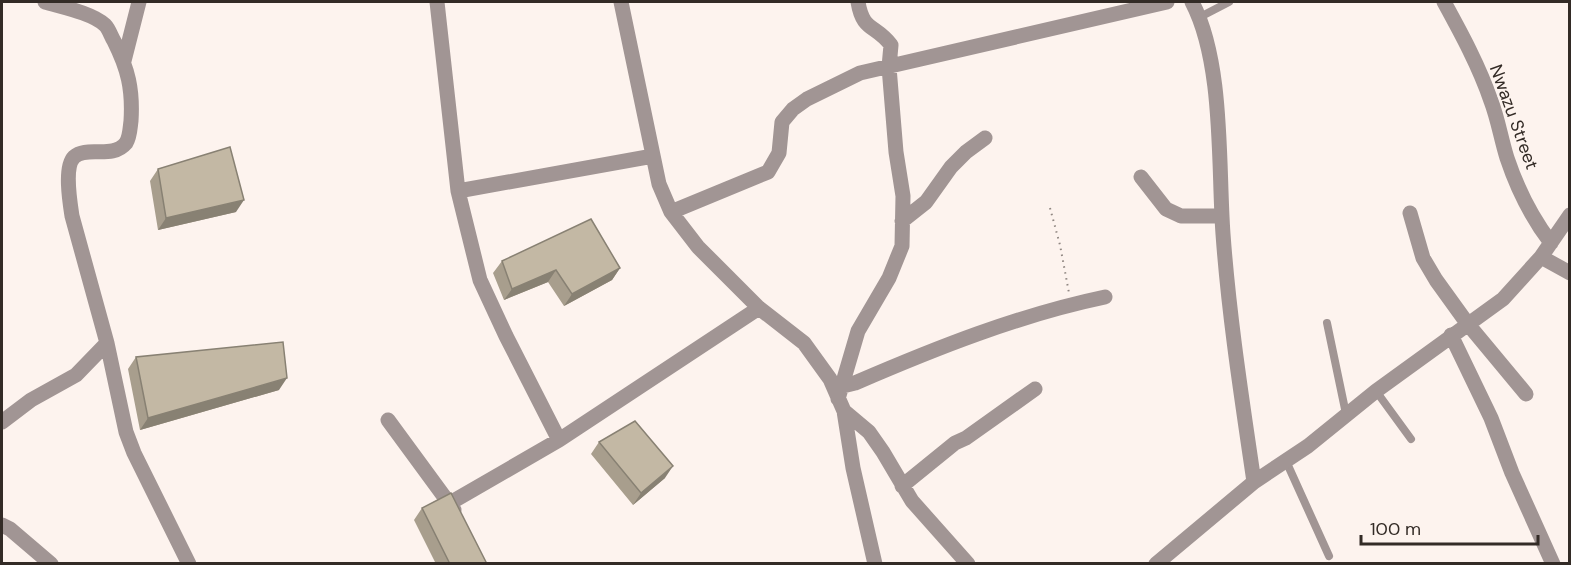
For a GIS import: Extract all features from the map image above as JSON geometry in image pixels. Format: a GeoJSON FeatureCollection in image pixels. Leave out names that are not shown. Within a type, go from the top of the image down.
{"type":"FeatureCollection","features":[{"type":"Feature","properties":{"kind":"street"},"geometry":{"type":"LineString","coordinates":[[45,2],[95,18],[106,26],[124,61],[130,83],[131,110],[128,141],[120,148],[110,152],[80,154],[74,157],[69,165],[69,197],[72,216],[107,344],[126,432],[134,453],[189,564]]}},
{"type":"Feature","properties":{"kind":"street"},"geometry":{"type":"LineString","coordinates":[[124,61],[139,2]]}},
{"type":"Feature","properties":{"kind":"street"},"geometry":{"type":"LineString","coordinates":[[437,2],[458,191],[480,280],[559,440]]}},
{"type":"Feature","properties":{"kind":"street"},"geometry":{"type":"LineString","coordinates":[[621,2],[659,184],[671,212],[698,247],[759,308],[804,342],[842,398],[883,452],[912,501],[968,564]]}},
{"type":"Feature","properties":{"kind":"street"},"geometry":{"type":"LineString","coordinates":[[858,2],[860,17],[868,26],[883,34],[891,45],[889,67],[896,152],[903,196],[902,246],[896,266],[858,331],[842,398],[853,468],[875,564]]}},
{"type":"Feature","properties":{"kind":"street"},"geometry":{"type":"LineString","coordinates":[[671,212],[768,172],[779,153],[782,122],[793,109],[807,99],[860,73],[1167,2]]}},
{"type":"Feature","properties":{"kind":"street"},"geometry":{"type":"LineString","coordinates":[[1192,2],[1200,17],[1208,45],[1215,96],[1222,216],[1234,344],[1254,482]]}},
{"type":"Feature","properties":{"kind":"street","name":"Nwazu Street"},"geometry":{"type":"LineString","coordinates":[[1444,2],[1461,33],[1491,100],[1507,159],[1525,201],[1551,243]]}},
{"type":"Feature","properties":{"kind":"street"},"geometry":{"type":"LineString","coordinates":[[902,221],[926,202],[951,167],[985,138]]}},
{"type":"Feature","properties":{"kind":"street"},"geometry":{"type":"LineString","coordinates":[[458,191],[653,156]]}},
{"type":"Feature","properties":{"kind":"street"},"geometry":{"type":"LineString","coordinates":[[1141,177],[1166,209],[1181,216],[1222,216]]}},
{"type":"Feature","properties":{"kind":"street"},"geometry":{"type":"LineString","coordinates":[[1410,213],[1423,258],[1467,324],[1526,394]]}},
{"type":"Feature","properties":{"kind":"street"},"geometry":{"type":"LineString","coordinates":[[1156,564],[1254,482],[1308,446],[1376,391],[1512,291],[1541,257],[1569,215]]}},
{"type":"Feature","properties":{"kind":"street"},"geometry":{"type":"LineString","coordinates":[[1541,257],[1569,273]]}},
{"type":"Feature","properties":{"kind":"street"},"geometry":{"type":"LineString","coordinates":[[842,398],[855,383],[1008,323],[1105,297]]}},
{"type":"Feature","properties":{"kind":"street"},"geometry":{"type":"LineString","coordinates":[[450,502],[559,440],[759,308]]}},
{"type":"Feature","properties":{"kind":"street"},"geometry":{"type":"LineString","coordinates":[[1451,335],[1491,418],[1553,564]]}},
{"type":"Feature","properties":{"kind":"street"},"geometry":{"type":"LineString","coordinates":[[2,422],[31,400],[76,375],[107,344]]}},
{"type":"Feature","properties":{"kind":"street"},"geometry":{"type":"LineString","coordinates":[[903,486],[955,443],[966,438],[1035,389]]}},
{"type":"Feature","properties":{"kind":"street"},"geometry":{"type":"LineString","coordinates":[[388,420],[450,502],[460,521]]}},
{"type":"Feature","properties":{"kind":"street"},"geometry":{"type":"LineString","coordinates":[[2,525],[10,529],[51,564]]}},
{"type":"Feature","properties":{"kind":"lane"},"geometry":{"type":"LineString","coordinates":[[1200,17],[1229,2]]}},
{"type":"Feature","properties":{"kind":"lane"},"geometry":{"type":"LineString","coordinates":[[1327,323],[1346,414]]}},
{"type":"Feature","properties":{"kind":"lane"},"geometry":{"type":"LineString","coordinates":[[1376,391],[1411,440]]}},
{"type":"Feature","properties":{"kind":"lane"},"geometry":{"type":"LineString","coordinates":[[1286,460],[1329,556]]}},
{"type":"Feature","properties":{"kind":"path"},"geometry":{"type":"LineString","coordinates":[[1050,208],[1060,245],[1070,305]]}},
{"type":"Feature","properties":{"kind":"building"},"geometry":{"type":"Polygon","coordinates":[[[230,147],[244,200],[166,218],[158,169],[230,147]]]}},
{"type":"Feature","properties":{"kind":"building"},"geometry":{"type":"Polygon","coordinates":[[[591,219],[620,268],[572,294],[556,270],[512,289],[502,261],[591,219]]]}},
{"type":"Feature","properties":{"kind":"building"},"geometry":{"type":"Polygon","coordinates":[[[283,342],[287,378],[148,418],[136,357],[283,342]]]}},
{"type":"Feature","properties":{"kind":"building"},"geometry":{"type":"Polygon","coordinates":[[[635,421],[673,466],[641,493],[599,442],[635,421]]]}},
{"type":"Feature","properties":{"kind":"building"},"geometry":{"type":"Polygon","coordinates":[[[451,493],[487,564],[450,564],[422,508],[451,493]]]}}]}
